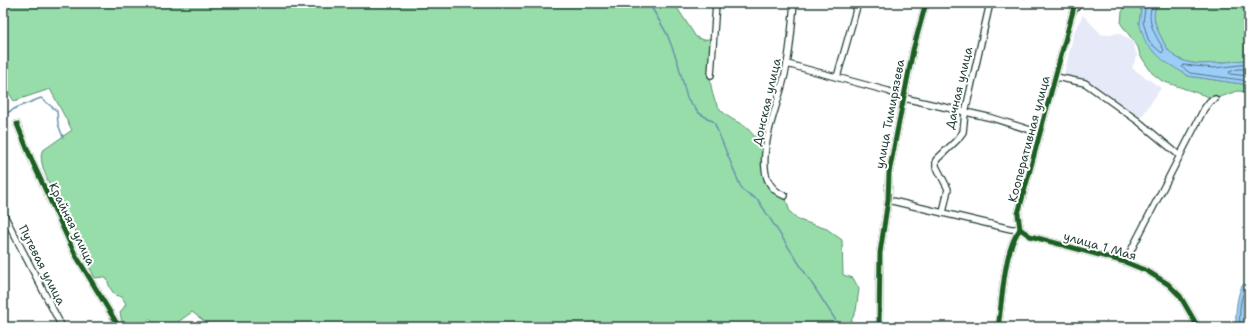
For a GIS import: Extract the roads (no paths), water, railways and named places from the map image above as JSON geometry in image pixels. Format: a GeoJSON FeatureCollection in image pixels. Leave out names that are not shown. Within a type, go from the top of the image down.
{"type":"FeatureCollection","features":[{"type":"Feature","properties":{"kind":"street"},"geometry":{"type":"LineString","coordinates":[[711,74],[716,3]]}},
{"type":"Feature","properties":{"kind":"street","name":"Донская улица"},"geometry":{"type":"LineString","coordinates":[[785,196],[777,193],[768,183],[765,168],[767,142],[787,64],[794,3]]}},
{"type":"Feature","properties":{"kind":"street"},"geometry":{"type":"LineString","coordinates":[[837,77],[858,3]]}},
{"type":"Feature","properties":{"kind":"street","name":"улица Тимирязева"},"geometry":{"type":"LineString","coordinates":[[879,327],[880,253],[888,200],[889,173],[912,50],[926,3]]}},
{"type":"Feature","properties":{"kind":"street","name":"Дачная улица"},"geometry":{"type":"LineString","coordinates":[[942,213],[948,188],[936,166],[936,160],[957,140],[963,132],[965,112],[990,3]]}},
{"type":"Feature","properties":{"kind":"street","name":"Кооперативная улица"},"geometry":{"type":"LineString","coordinates":[[1020,229],[1018,214],[1056,77],[1074,3]]}},
{"type":"Feature","properties":{"kind":"street"},"geometry":{"type":"LineString","coordinates":[[1073,11],[1080,3]]}},
{"type":"Feature","properties":{"kind":"street","name":"улица Тимирязева"},"geometry":{"type":"LineString","coordinates":[[787,64],[888,91],[904,98]]}},
{"type":"Feature","properties":{"kind":"street"},"geometry":{"type":"LineString","coordinates":[[1056,77],[1086,83],[1132,117],[1180,156]]}},
{"type":"Feature","properties":{"kind":"street"},"geometry":{"type":"LineString","coordinates":[[904,98],[992,118],[1040,133]]}},
{"type":"Feature","properties":{"kind":"street","name":"улица 1 Мая"},"geometry":{"type":"LineString","coordinates":[[1125,262],[1204,109],[1210,101],[1216,99]]}},
{"type":"Feature","properties":{"kind":"street","name":"Крайняя улица"},"geometry":{"type":"LineString","coordinates":[[17,124],[74,254],[119,327]]}},
{"type":"Feature","properties":{"kind":"street"},"geometry":{"type":"LineString","coordinates":[[888,200],[1011,229],[1020,229]]}},
{"type":"Feature","properties":{"kind":"street","name":"Путевая улица"},"geometry":{"type":"LineString","coordinates":[[3,213],[62,327]]}},
{"type":"Feature","properties":{"kind":"street"},"geometry":{"type":"LineString","coordinates":[[998,327],[1008,253],[1014,236],[1020,229]]}},
{"type":"Feature","properties":{"kind":"street","name":"улица 1 Мая"},"geometry":{"type":"LineString","coordinates":[[1020,229],[1030,236],[1125,262],[1147,271],[1168,284],[1180,296],[1198,327]]}},
{"type":"Feature","properties":{"kind":"water"},"geometry":{"type":"Polygon","coordinates":[[[1142,3],[1157,3],[1154,15],[1156,27],[1166,48],[1177,58],[1196,64],[1249,60],[1249,85],[1188,76],[1164,61],[1146,44],[1139,23],[1142,3]]]}},
{"type":"Feature","properties":{"kind":"water"},"geometry":{"type":"Polygon","coordinates":[[[1249,280],[1249,327],[1237,327],[1237,301],[1240,290],[1249,280]]]}},
{"type":"Feature","properties":{"kind":"waterway"},"geometry":{"type":"LineString","coordinates":[[649,3],[667,34],[678,63],[687,98],[699,113],[714,122],[742,190],[758,200],[840,327]]}},
{"type":"Feature","properties":{"kind":"waterway"},"geometry":{"type":"LineString","coordinates":[[3,115],[41,98],[57,111],[58,124],[63,137]]}}]}
